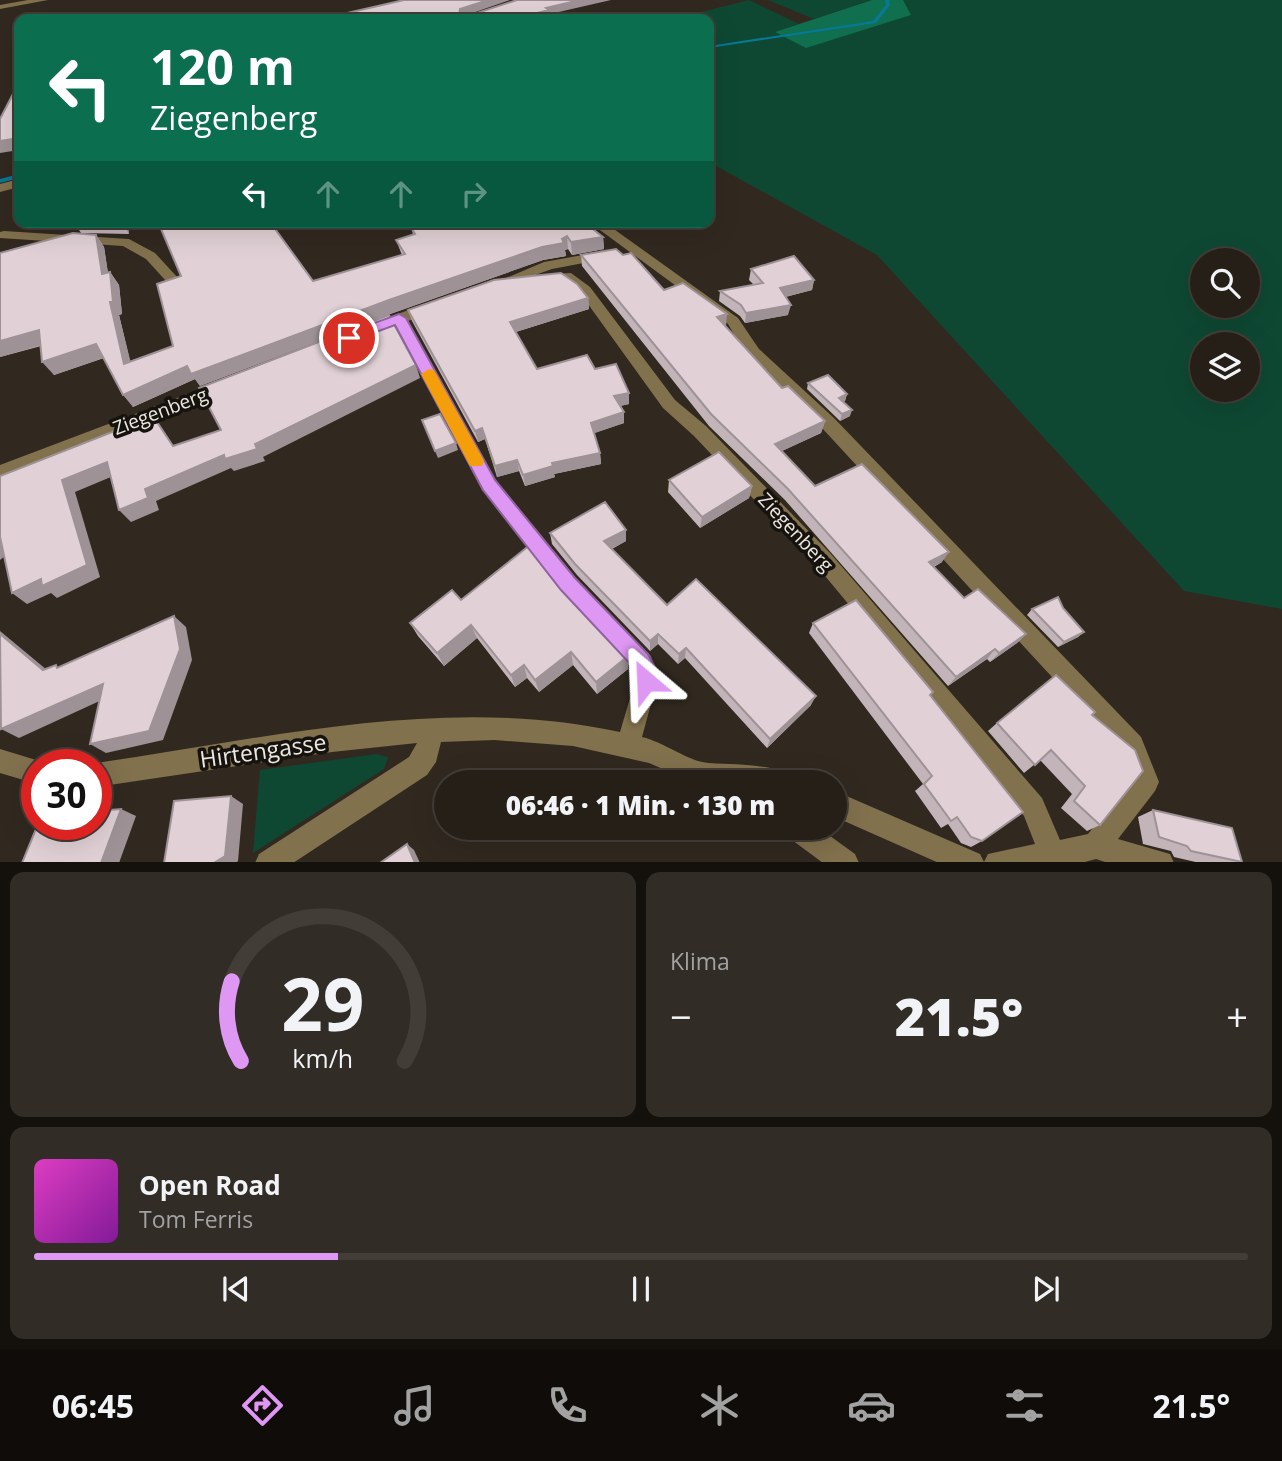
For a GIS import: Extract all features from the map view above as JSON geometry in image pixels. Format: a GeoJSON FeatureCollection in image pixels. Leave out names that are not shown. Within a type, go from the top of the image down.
{"type":"FeatureCollection","features":[{"type":"Feature","properties":{"kind":"street"},"geometry":{"type":"LineString","coordinates":[[0,7],[44,0]]}},
{"type":"Feature","properties":{"kind":"street"},"geometry":{"type":"LineString","coordinates":[[603,228],[633,251],[678,279],[733,321],[753,353],[828,423],[1132,746],[1146,782],[1096,846]]}},
{"type":"Feature","properties":{"kind":"street"},"geometry":{"type":"LineString","coordinates":[[2,237],[124,242],[135,246],[162,265],[171,278]]}},
{"type":"Feature","properties":{"kind":"street","name":"Ziegenberg"},"geometry":{"type":"LineString","coordinates":[[473,293],[549,265],[633,251]]}},
{"type":"Feature","properties":{"kind":"street","name":"Ziegenberg"},"geometry":{"type":"LineString","coordinates":[[498,285],[566,276],[585,290],[669,404],[700,431],[822,559],[1033,807],[1052,856]]}},
{"type":"Feature","properties":{"kind":"street"},"geometry":{"type":"LineString","coordinates":[[360,333],[448,302]]}},
{"type":"Feature","properties":{"kind":"street"},"geometry":{"type":"LineString","coordinates":[[399,318],[489,485],[568,584],[643,664],[647,678],[628,745]]}},
{"type":"Feature","properties":{"kind":"street","name":"Ziegenberg"},"geometry":{"type":"LineString","coordinates":[[0,473],[243,379]]}},
{"type":"Feature","properties":{"kind":"street"},"geometry":{"type":"LineString","coordinates":[[270,862],[418,766],[427,753],[430,731]]}},
{"type":"Feature","properties":{"kind":"street","name":"Hirtengasse"},"geometry":{"type":"LineString","coordinates":[[112,773],[355,737],[430,731],[551,732],[591,736],[628,745],[693,770]]}},
{"type":"Feature","properties":{"kind":"street"},"geometry":{"type":"LineString","coordinates":[[0,761],[21,767]]}},
{"type":"Feature","properties":{"kind":"street"},"geometry":{"type":"LineString","coordinates":[[847,809],[969,862]]}},
{"type":"Feature","properties":{"kind":"street"},"geometry":{"type":"LineString","coordinates":[[814,840],[845,862]]}},
{"type":"Feature","properties":{"kind":"street"},"geometry":{"type":"LineString","coordinates":[[1005,862],[1052,856],[1096,846],[1157,862]]}},
{"type":"Feature","properties":{"kind":"green space"},"geometry":{"type":"Polygon","coordinates":[[[749,0],[799,24],[776,32],[910,15],[903,0],[1282,0],[1282,609],[1184,591],[877,255],[714,165],[714,14],[693,14],[749,0]]]}},
{"type":"Feature","properties":{"kind":"green space"},"geometry":{"type":"Polygon","coordinates":[[[768,0],[872,0],[814,19],[768,0]]]}},
{"type":"Feature","properties":{"kind":"green space"},"geometry":{"type":"Polygon","coordinates":[[[872,0],[903,0],[911,15],[806,48],[775,32],[872,0]]]}},
{"type":"Feature","properties":{"kind":"green space"},"geometry":{"type":"Polygon","coordinates":[[[377,754],[388,757],[384,769],[253,853],[260,770],[377,754]]]}},
{"type":"Feature","properties":{"kind":"building"},"geometry":{"type":"Polygon","coordinates":[[[404,0],[488,0],[460,9],[459,14],[343,14],[404,0]]]}},
{"type":"Feature","properties":{"kind":"building"},"geometry":{"type":"Polygon","coordinates":[[[517,0],[580,0],[546,8],[549,10],[533,14],[474,14],[517,0]]]}},
{"type":"Feature","properties":{"kind":"building"},"geometry":{"type":"Polygon","coordinates":[[[14,92],[14,139],[0,141],[0,119],[14,92]]]}},
{"type":"Feature","properties":{"kind":"building"},"geometry":{"type":"Polygon","coordinates":[[[161,228],[274,228],[313,281],[405,254],[396,240],[415,234],[412,229],[415,228],[592,228],[603,237],[571,242],[567,236],[562,239],[564,243],[542,247],[389,300],[191,374],[187,366],[123,395],[96,344],[42,362],[39,330],[0,341],[0,253],[73,233],[96,235],[102,274],[110,272],[113,302],[110,302],[124,364],[173,346],[157,284],[181,276],[161,228]]]}},
{"type":"Feature","properties":{"kind":"building"},"geometry":{"type":"Polygon","coordinates":[[[616,249],[623,255],[631,253],[664,290],[683,283],[727,314],[717,317],[782,388],[788,386],[825,421],[775,444],[815,486],[862,464],[949,552],[929,562],[964,598],[978,589],[1026,634],[999,653],[995,649],[956,677],[788,489],[711,414],[581,255],[616,249]]]}},
{"type":"Feature","properties":{"kind":"building"},"geometry":{"type":"Polygon","coordinates":[[[794,256],[814,280],[780,288],[791,305],[746,313],[741,305],[720,291],[763,283],[751,269],[794,256]]]}},
{"type":"Feature","properties":{"kind":"building"},"geometry":{"type":"Polygon","coordinates":[[[561,273],[577,284],[588,298],[510,322],[537,369],[587,355],[595,369],[616,364],[629,393],[614,396],[624,412],[591,423],[600,453],[552,463],[553,466],[523,475],[517,460],[495,466],[482,428],[475,431],[408,310],[494,280],[561,273]]]}},
{"type":"Feature","properties":{"kind":"building"},"geometry":{"type":"Polygon","coordinates":[[[389,315],[416,365],[255,444],[257,449],[225,459],[224,455],[145,489],[148,498],[119,510],[107,462],[62,480],[87,565],[42,586],[41,579],[12,593],[0,537],[0,476],[153,416],[173,446],[221,430],[199,388],[389,315]]]}},
{"type":"Feature","properties":{"kind":"building"},"geometry":{"type":"Polygon","coordinates":[[[828,375],[847,394],[839,398],[852,410],[842,414],[808,383],[828,375]]]}},
{"type":"Feature","properties":{"kind":"building"},"geometry":{"type":"Polygon","coordinates":[[[440,414],[456,443],[435,451],[422,420],[440,414]]]}},
{"type":"Feature","properties":{"kind":"building"},"geometry":{"type":"Polygon","coordinates":[[[719,452],[752,486],[702,517],[669,480],[719,452]]]}},
{"type":"Feature","properties":{"kind":"building"},"geometry":{"type":"Polygon","coordinates":[[[605,502],[626,530],[604,541],[667,605],[696,579],[816,696],[770,739],[686,648],[679,654],[658,634],[650,641],[575,564],[550,533],[605,502]]]}},
{"type":"Feature","properties":{"kind":"building"},"geometry":{"type":"Polygon","coordinates":[[[530,545],[556,579],[628,656],[596,682],[571,652],[535,680],[524,665],[511,675],[471,625],[437,653],[410,623],[452,590],[461,600],[530,545]]]}},
{"type":"Feature","properties":{"kind":"building"},"geometry":{"type":"Polygon","coordinates":[[[1058,597],[1063,608],[1084,632],[1064,642],[1032,609],[1058,597]]]}},
{"type":"Feature","properties":{"kind":"building"},"geometry":{"type":"Polygon","coordinates":[[[856,600],[933,692],[930,695],[1023,812],[982,841],[971,837],[957,817],[951,821],[924,784],[932,776],[813,623],[856,600]]]}},
{"type":"Feature","properties":{"kind":"building"},"geometry":{"type":"Polygon","coordinates":[[[174,616],[180,649],[149,731],[90,744],[103,684],[1,729],[0,634],[43,670],[56,665],[57,668],[174,616]]]}},
{"type":"Feature","properties":{"kind":"building"},"geometry":{"type":"Polygon","coordinates":[[[1056,675],[1095,712],[1092,715],[1135,750],[1143,771],[1100,825],[1074,801],[1085,786],[1051,750],[1035,765],[997,723],[1056,675]]]}},
{"type":"Feature","properties":{"kind":"building"},"geometry":{"type":"Polygon","coordinates":[[[231,796],[225,856],[216,862],[164,862],[174,801],[231,796]]]}},
{"type":"Feature","properties":{"kind":"building"},"geometry":{"type":"Polygon","coordinates":[[[121,809],[112,833],[112,810],[121,809]]]}},
{"type":"Feature","properties":{"kind":"building"},"geometry":{"type":"Polygon","coordinates":[[[1153,810],[1232,828],[1242,862],[1191,851],[1187,846],[1159,837],[1153,810]]]}},
{"type":"Feature","properties":{"kind":"building"},"geometry":{"type":"Polygon","coordinates":[[[31,840],[110,840],[101,862],[22,862],[31,840]]]}},
{"type":"Feature","properties":{"kind":"building"},"geometry":{"type":"Polygon","coordinates":[[[407,844],[415,862],[381,862],[407,844]]]}},
{"type":"Feature","properties":{"kind":"waterway"},"geometry":{"type":"LineString","coordinates":[[714,46],[874,22],[888,5],[887,0]]}},
{"type":"Feature","properties":{"kind":"waterway"},"geometry":{"type":"LineString","coordinates":[[0,181],[14,177]]}},
{"type":"Feature","properties":{"kind":"slow traffic"},"geometry":{"type":"LineString","coordinates":[[429,374],[476,461]]}},
{"type":"Feature","properties":{"kind":"route"},"geometry":{"type":"LineString","coordinates":[[349,338],[399,318],[489,485],[536,547],[641,661],[646,671],[646,681]]}}]}
